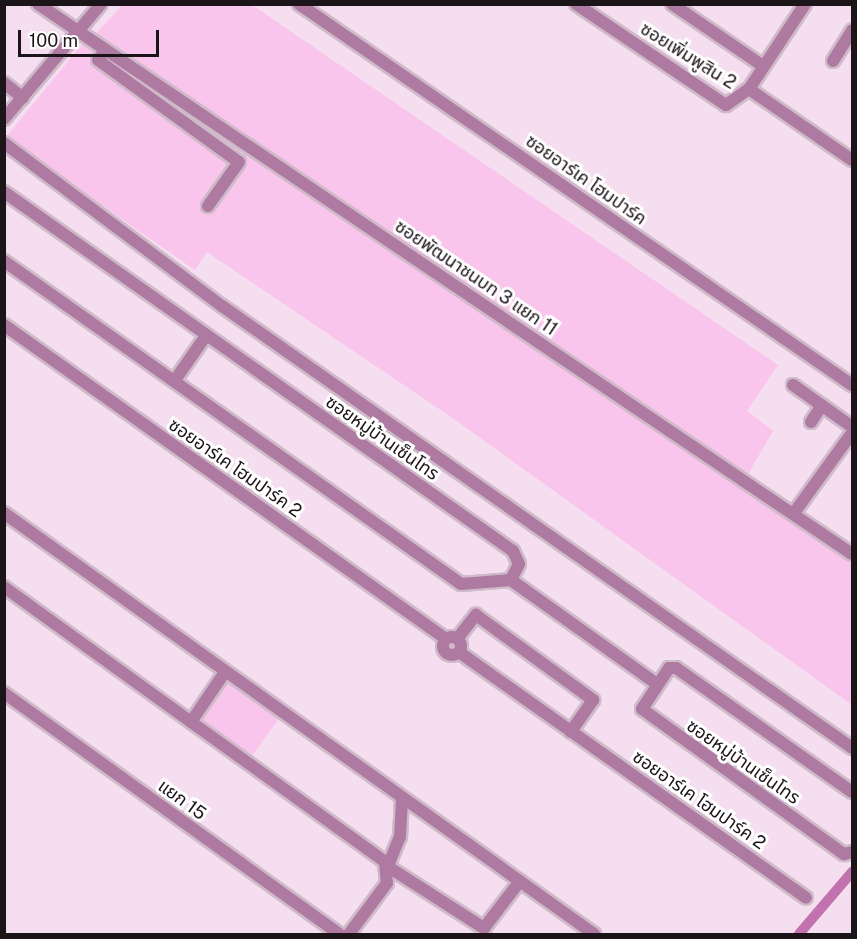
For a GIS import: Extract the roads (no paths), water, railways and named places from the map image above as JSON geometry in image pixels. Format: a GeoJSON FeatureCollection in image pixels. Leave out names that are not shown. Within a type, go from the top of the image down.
{"type":"FeatureCollection","features":[{"type":"Feature","properties":{"kind":"street","name":"ซอยพัฒนาชนบท 3 แยก 11"},"geometry":{"type":"LineString","coordinates":[[38,4],[852,554]]}},
{"type":"Feature","properties":{"kind":"street"},"geometry":{"type":"LineString","coordinates":[[4,119],[101,4]]}},
{"type":"Feature","properties":{"kind":"street","name":"ซอยอาร์เค โฮมปาร์ค"},"geometry":{"type":"LineString","coordinates":[[299,4],[852,385]]}},
{"type":"Feature","properties":{"kind":"street","name":"ซอยเพิ่มพูสิน 2"},"geometry":{"type":"LineString","coordinates":[[576,4],[726,105],[749,89],[805,4]]}},
{"type":"Feature","properties":{"kind":"street"},"geometry":{"type":"LineString","coordinates":[[672,4],[763,66]]}},
{"type":"Feature","properties":{"kind":"street"},"geometry":{"type":"LineString","coordinates":[[833,61],[852,31]]}},
{"type":"Feature","properties":{"kind":"street"},"geometry":{"type":"LineString","coordinates":[[105,50],[98,60],[239,162],[208,206]]}},
{"type":"Feature","properties":{"kind":"street"},"geometry":{"type":"LineString","coordinates":[[4,83],[23,98]]}},
{"type":"Feature","properties":{"kind":"street","name":"ซอยเพิ่มพูสิน 2"},"geometry":{"type":"LineString","coordinates":[[749,89],[852,160]]}},
{"type":"Feature","properties":{"kind":"street"},"geometry":{"type":"LineString","coordinates":[[4,143],[222,306],[852,748]]}},
{"type":"Feature","properties":{"kind":"street","name":"ซอยหมู่บ้านเซ็นโทร"},"geometry":{"type":"LineString","coordinates":[[4,192],[205,337],[513,551],[519,564],[511,580]]}},
{"type":"Feature","properties":{"kind":"street"},"geometry":{"type":"LineString","coordinates":[[4,261],[461,584],[511,580],[657,684]]}},
{"type":"Feature","properties":{"kind":"street","name":"ซอยอาร์เค โฮมปาร์ค 2"},"geometry":{"type":"LineString","coordinates":[[4,325],[451,639],[459,652],[806,898]]}},
{"type":"Feature","properties":{"kind":"street"},"geometry":{"type":"LineString","coordinates":[[175,380],[205,337]]}},
{"type":"Feature","properties":{"kind":"street"},"geometry":{"type":"LineString","coordinates":[[793,385],[852,427]]}},
{"type":"Feature","properties":{"kind":"street"},"geometry":{"type":"LineString","coordinates":[[811,422],[822,405]]}},
{"type":"Feature","properties":{"kind":"street"},"geometry":{"type":"LineString","coordinates":[[794,513],[852,434]]}},
{"type":"Feature","properties":{"kind":"street"},"geometry":{"type":"LineString","coordinates":[[4,513],[594,934]]}},
{"type":"Feature","properties":{"kind":"street"},"geometry":{"type":"LineString","coordinates":[[4,587],[389,867],[484,928],[520,881]]}},
{"type":"Feature","properties":{"kind":"street"},"geometry":{"type":"LineString","coordinates":[[451,639],[476,615],[593,700],[571,732]]}},
{"type":"Feature","properties":{"kind":"street","name":"ซอยหมู่บ้านเซ็นโทร"},"geometry":{"type":"LineString","coordinates":[[852,792],[676,668],[669,668],[642,709],[645,716],[844,854],[852,852]]}},
{"type":"Feature","properties":{"kind":"street"},"geometry":{"type":"LineString","coordinates":[[190,722],[225,672]]}},
{"type":"Feature","properties":{"kind":"street","name":"แยก 15"},"geometry":{"type":"LineString","coordinates":[[4,693],[339,934]]}},
{"type":"Feature","properties":{"kind":"street"},"geometry":{"type":"LineString","coordinates":[[349,934],[387,883],[389,867],[400,837],[402,798]]}},
{"type":"Feature","properties":{"kind":"waterway"},"geometry":{"type":"LineString","coordinates":[[799,934],[852,872]]}}]}
